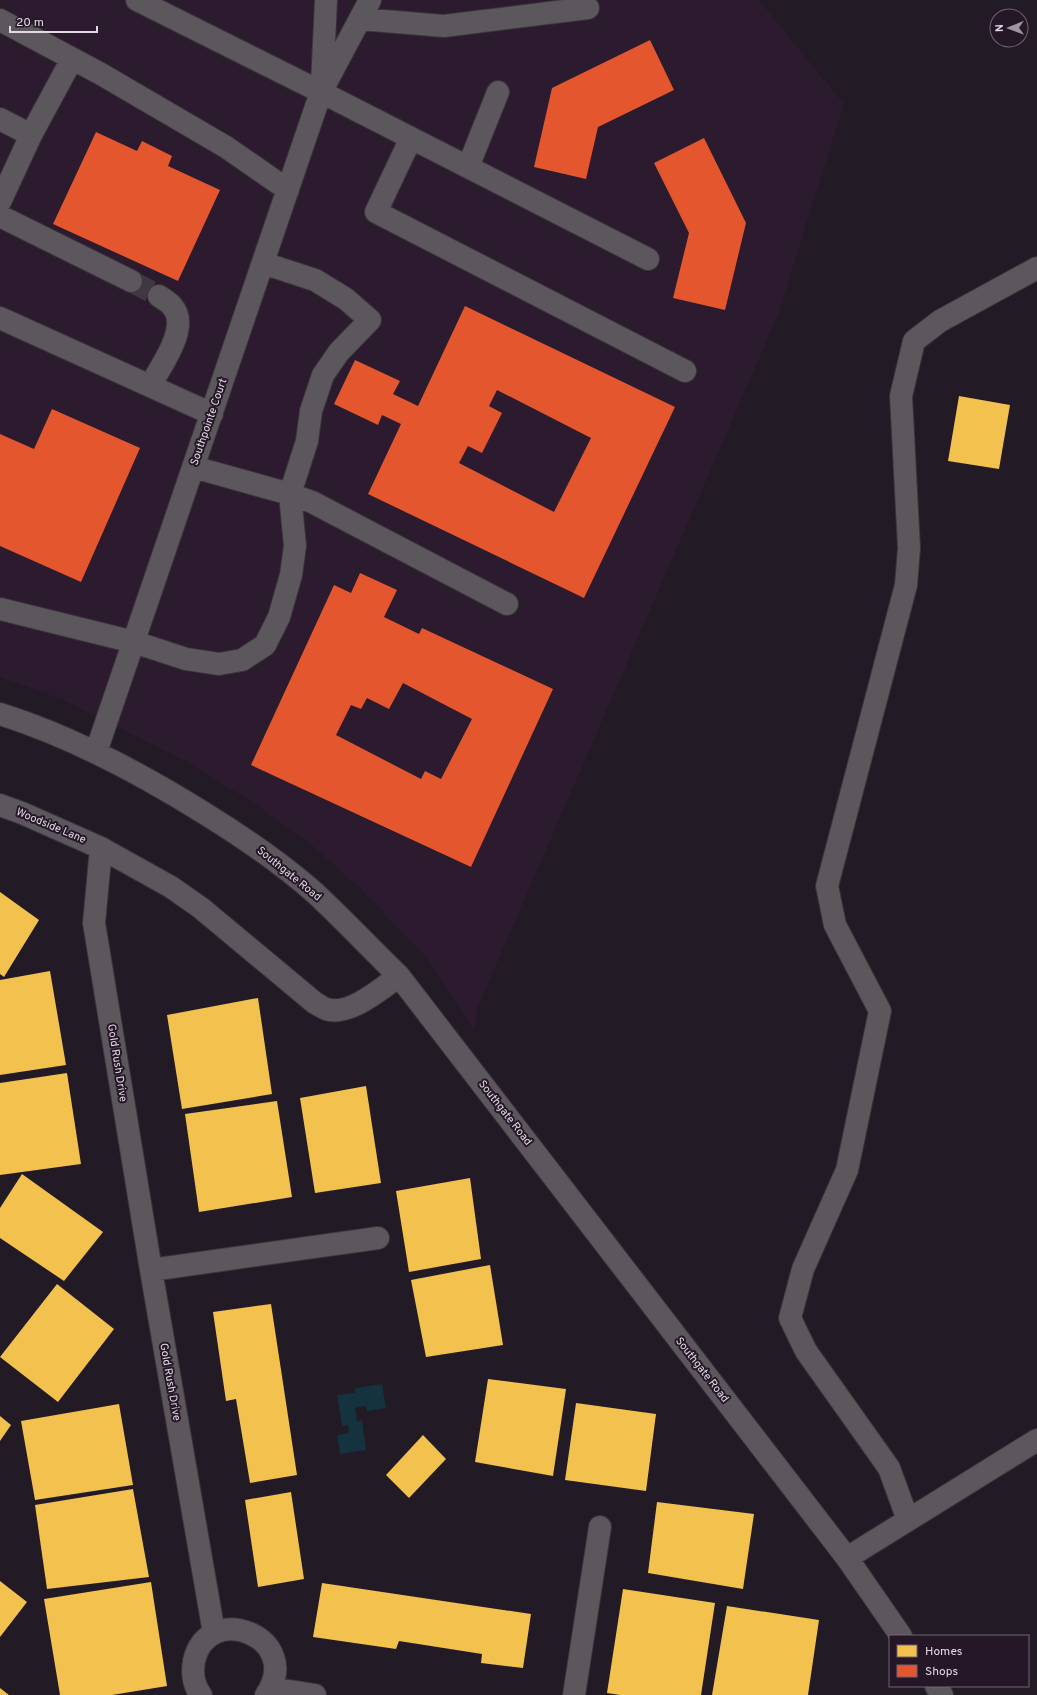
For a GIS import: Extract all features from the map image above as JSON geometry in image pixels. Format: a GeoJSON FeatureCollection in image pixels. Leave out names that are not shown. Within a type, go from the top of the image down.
{"type":"FeatureCollection","features":[{"type":"Feature","properties":{"kind":"street"},"geometry":{"type":"LineString","coordinates":[[137,0],[322,92],[648,259]]}},
{"type":"Feature","properties":{"kind":"street"},"geometry":{"type":"LineString","coordinates":[[322,92],[326,0]]}},
{"type":"Feature","properties":{"kind":"street"},"geometry":{"type":"LineString","coordinates":[[322,92],[370,0]]}},
{"type":"Feature","properties":{"kind":"street"},"geometry":{"type":"LineString","coordinates":[[360,19],[444,26],[588,8]]}},
{"type":"Feature","properties":{"kind":"street"},"geometry":{"type":"LineString","coordinates":[[0,20],[72,59],[226,147],[288,190]]}},
{"type":"Feature","properties":{"kind":"street"},"geometry":{"type":"LineString","coordinates":[[0,202],[31,136],[72,59]]}},
{"type":"Feature","properties":{"kind":"street","name":"Southpointe Court"},"geometry":{"type":"LineString","coordinates":[[96,752],[322,92]]}},
{"type":"Feature","properties":{"kind":"street"},"geometry":{"type":"LineString","coordinates":[[468,167],[498,92]]}},
{"type":"Feature","properties":{"kind":"street"},"geometry":{"type":"LineString","coordinates":[[0,119],[31,136]]}},
{"type":"Feature","properties":{"kind":"street"},"geometry":{"type":"LineString","coordinates":[[411,138],[376,212],[685,372]]}},
{"type":"Feature","properties":{"kind":"street"},"geometry":{"type":"LineString","coordinates":[[0,216],[131,281]]}},
{"type":"Feature","properties":{"kind":"street"},"geometry":{"type":"LineString","coordinates":[[0,609],[134,642],[186,658],[219,664],[242,660],[265,645],[279,617],[291,575],[295,546],[290,494],[307,441],[311,411],[323,375],[338,352],[370,320],[346,299],[315,280],[263,263]]}},
{"type":"Feature","properties":{"kind":"street"},"geometry":{"type":"LineString","coordinates":[[908,1520],[889,1468],[806,1351],[790,1318],[803,1270],[846,1170],[880,1011],[835,926],[827,886],[906,585],[909,548],[901,396],[914,341],[940,321],[1037,268]]}},
{"type":"Feature","properties":{"kind":"street"},"geometry":{"type":"LineString","coordinates":[[150,386],[173,344],[177,331],[178,318],[172,306],[159,296]]}},
{"type":"Feature","properties":{"kind":"street"},"geometry":{"type":"LineString","coordinates":[[0,318],[212,414]]}},
{"type":"Feature","properties":{"kind":"street"},"geometry":{"type":"LineString","coordinates":[[193,467],[290,494],[312,502],[508,604]]}},
{"type":"Feature","properties":{"kind":"street","name":"Southgate Road"},"geometry":{"type":"LineString","coordinates":[[0,714],[20,720],[96,752],[166,790],[246,839],[314,893],[400,976],[847,1558],[900,1635]]}},
{"type":"Feature","properties":{"kind":"street","name":"Woodside Lane"},"geometry":{"type":"LineString","coordinates":[[0,805],[22,813],[101,848]]}},
{"type":"Feature","properties":{"kind":"street"},"geometry":{"type":"LineString","coordinates":[[101,848],[171,887],[201,908],[315,1003],[327,1010],[343,1010],[359,1004],[400,976]]}},
{"type":"Feature","properties":{"kind":"street","name":"Gold Rush Drive"},"geometry":{"type":"LineString","coordinates":[[101,848],[94,923],[150,1270],[214,1633]]}},
{"type":"Feature","properties":{"kind":"street"},"geometry":{"type":"LineString","coordinates":[[150,1270],[378,1238]]}},
{"type":"Feature","properties":{"kind":"street"},"geometry":{"type":"LineString","coordinates":[[847,1558],[1037,1440]]}},
{"type":"Feature","properties":{"kind":"street"},"geometry":{"type":"LineString","coordinates":[[574,1695],[600,1527]]}},
{"type":"Feature","properties":{"kind":"street"},"geometry":{"type":"LineString","coordinates":[[201,1695],[195,1685],[192,1671],[196,1652],[204,1641],[214,1633],[228,1629],[242,1630],[255,1634],[271,1650],[275,1664],[275,1673],[269,1691],[314,1695]]}},
{"type":"Feature","properties":{"kind":"shaded area"},"geometry":{"type":"Polygon","coordinates":[[[0,0],[759,0],[844,104],[778,315],[478,1007],[474,1031],[428,959],[360,889],[308,842],[250,801],[182,759],[66,701],[0,677],[0,0]]]}},
{"type":"Feature","properties":{"kind":"water"},"geometry":{"type":"Polygon","coordinates":[[[382,1384],[386,1408],[367,1411],[366,1406],[355,1408],[357,1421],[362,1420],[366,1450],[340,1454],[337,1435],[349,1433],[348,1425],[342,1426],[337,1395],[355,1393],[355,1388],[382,1384]]]}},
{"type":"Feature","properties":{"kind":"building: Homes"},"geometry":{"type":"Polygon","coordinates":[[[959,396],[1010,405],[999,469],[948,461],[959,396]]]}},
{"type":"Feature","properties":{"kind":"building: Homes"},"geometry":{"type":"Polygon","coordinates":[[[0,892],[39,920],[4,977],[0,974],[0,892]]]}},
{"type":"Feature","properties":{"kind":"building: Homes"},"geometry":{"type":"Polygon","coordinates":[[[50,971],[66,1065],[0,1075],[0,980],[50,971]]]}},
{"type":"Feature","properties":{"kind":"building: Homes"},"geometry":{"type":"Polygon","coordinates":[[[258,998],[272,1094],[182,1109],[167,1015],[258,998]]]}},
{"type":"Feature","properties":{"kind":"building: Homes"},"geometry":{"type":"Polygon","coordinates":[[[67,1073],[81,1164],[0,1175],[0,1083],[67,1073]]]}},
{"type":"Feature","properties":{"kind":"building: Homes"},"geometry":{"type":"Polygon","coordinates":[[[366,1086],[381,1183],[315,1193],[300,1098],[366,1086]]]}},
{"type":"Feature","properties":{"kind":"building: Homes"},"geometry":{"type":"Polygon","coordinates":[[[277,1101],[292,1197],[199,1212],[185,1114],[277,1101]]]}},
{"type":"Feature","properties":{"kind":"building: Homes"},"geometry":{"type":"Polygon","coordinates":[[[22,1174],[103,1232],[64,1281],[0,1238],[0,1208],[22,1174]]]}},
{"type":"Feature","properties":{"kind":"building: Homes"},"geometry":{"type":"Polygon","coordinates":[[[470,1178],[481,1259],[409,1272],[396,1191],[470,1178]]]}},
{"type":"Feature","properties":{"kind":"building: Homes"},"geometry":{"type":"Polygon","coordinates":[[[490,1265],[503,1345],[426,1357],[411,1280],[490,1265]]]}},
{"type":"Feature","properties":{"kind":"building: Homes"},"geometry":{"type":"Polygon","coordinates":[[[57,1284],[114,1329],[58,1402],[0,1357],[57,1284]]]}},
{"type":"Feature","properties":{"kind":"building: Homes"},"geometry":{"type":"Polygon","coordinates":[[[271,1304],[297,1475],[250,1483],[236,1399],[226,1401],[213,1312],[271,1304]]]}},
{"type":"Feature","properties":{"kind":"building: Homes"},"geometry":{"type":"Polygon","coordinates":[[[488,1379],[566,1389],[553,1476],[475,1462],[488,1379]]]}},
{"type":"Feature","properties":{"kind":"building: Homes"},"geometry":{"type":"Polygon","coordinates":[[[576,1403],[656,1414],[646,1491],[565,1480],[576,1403]]]}},
{"type":"Feature","properties":{"kind":"building: Homes"},"geometry":{"type":"Polygon","coordinates":[[[119,1404],[133,1485],[35,1500],[21,1421],[119,1404]]]}},
{"type":"Feature","properties":{"kind":"building: Homes"},"geometry":{"type":"Polygon","coordinates":[[[0,1416],[11,1425],[0,1441],[0,1416]]]}},
{"type":"Feature","properties":{"kind":"building: Homes"},"geometry":{"type":"Polygon","coordinates":[[[423,1435],[446,1459],[409,1498],[386,1475],[423,1435]]]}},
{"type":"Feature","properties":{"kind":"building: Homes"},"geometry":{"type":"Polygon","coordinates":[[[133,1489],[149,1577],[47,1589],[35,1505],[133,1489]]]}},
{"type":"Feature","properties":{"kind":"building: Homes"},"geometry":{"type":"Polygon","coordinates":[[[291,1492],[304,1579],[258,1587],[245,1500],[291,1492]]]}},
{"type":"Feature","properties":{"kind":"building: Homes"},"geometry":{"type":"Polygon","coordinates":[[[657,1502],[754,1514],[743,1589],[648,1573],[657,1502]]]}},
{"type":"Feature","properties":{"kind":"building: Homes"},"geometry":{"type":"Polygon","coordinates":[[[0,1581],[27,1602],[0,1637],[0,1581]]]}},
{"type":"Feature","properties":{"kind":"building: Homes"},"geometry":{"type":"Polygon","coordinates":[[[151,1582],[167,1686],[112,1695],[60,1695],[44,1599],[151,1582]]]}},
{"type":"Feature","properties":{"kind":"building: Homes"},"geometry":{"type":"Polygon","coordinates":[[[322,1583],[531,1614],[523,1668],[481,1663],[482,1654],[399,1641],[396,1649],[313,1637],[322,1583]]]}},
{"type":"Feature","properties":{"kind":"building: Homes"},"geometry":{"type":"Polygon","coordinates":[[[623,1589],[715,1603],[701,1695],[620,1695],[607,1693],[623,1589]]]}},
{"type":"Feature","properties":{"kind":"building: Homes"},"geometry":{"type":"Polygon","coordinates":[[[727,1606],[819,1620],[808,1695],[712,1695],[727,1606]]]}},
{"type":"Feature","properties":{"kind":"building: Homes"},"geometry":{"type":"Polygon","coordinates":[[[0,1688],[9,1695],[0,1695],[0,1688]]]}},
{"type":"Feature","properties":{"kind":"building: Shops"},"geometry":{"type":"Polygon","coordinates":[[[650,40],[674,90],[598,127],[586,179],[534,167],[552,88],[650,40]]]}},
{"type":"Feature","properties":{"kind":"building: Shops"},"geometry":{"type":"Polygon","coordinates":[[[96,132],[137,151],[142,141],[172,156],[168,166],[220,190],[178,281],[53,224],[96,132]]]}},
{"type":"Feature","properties":{"kind":"building: Shops"},"geometry":{"type":"Polygon","coordinates":[[[704,138],[746,223],[725,310],[673,298],[689,233],[654,163],[704,138]]]}},
{"type":"Feature","properties":{"kind":"building: Shops"},"geometry":{"type":"Polygon","coordinates":[[[465,306],[675,407],[584,598],[368,494],[401,424],[382,415],[378,425],[334,404],[355,360],[400,381],[393,394],[418,406],[465,306]],[[497,390],[489,406],[502,413],[482,453],[468,446],[459,463],[554,512],[591,438],[497,390]]]}},
{"type":"Feature","properties":{"kind":"building: Shops"},"geometry":{"type":"Polygon","coordinates":[[[52,409],[140,448],[81,582],[0,546],[0,434],[34,449],[52,409]]]}},
{"type":"Feature","properties":{"kind":"building: Shops"},"geometry":{"type":"Polygon","coordinates":[[[360,573],[397,590],[384,617],[419,634],[422,628],[553,689],[471,867],[251,765],[334,585],[351,593],[360,573]],[[403,683],[389,709],[367,698],[361,709],[351,705],[336,735],[421,779],[425,771],[441,779],[472,719],[403,683]]]}},
{"type":"Feature","properties":{"kind":"tunnel"},"geometry":{"type":"LineString","coordinates":[[131,281],[159,296]]}}]}
